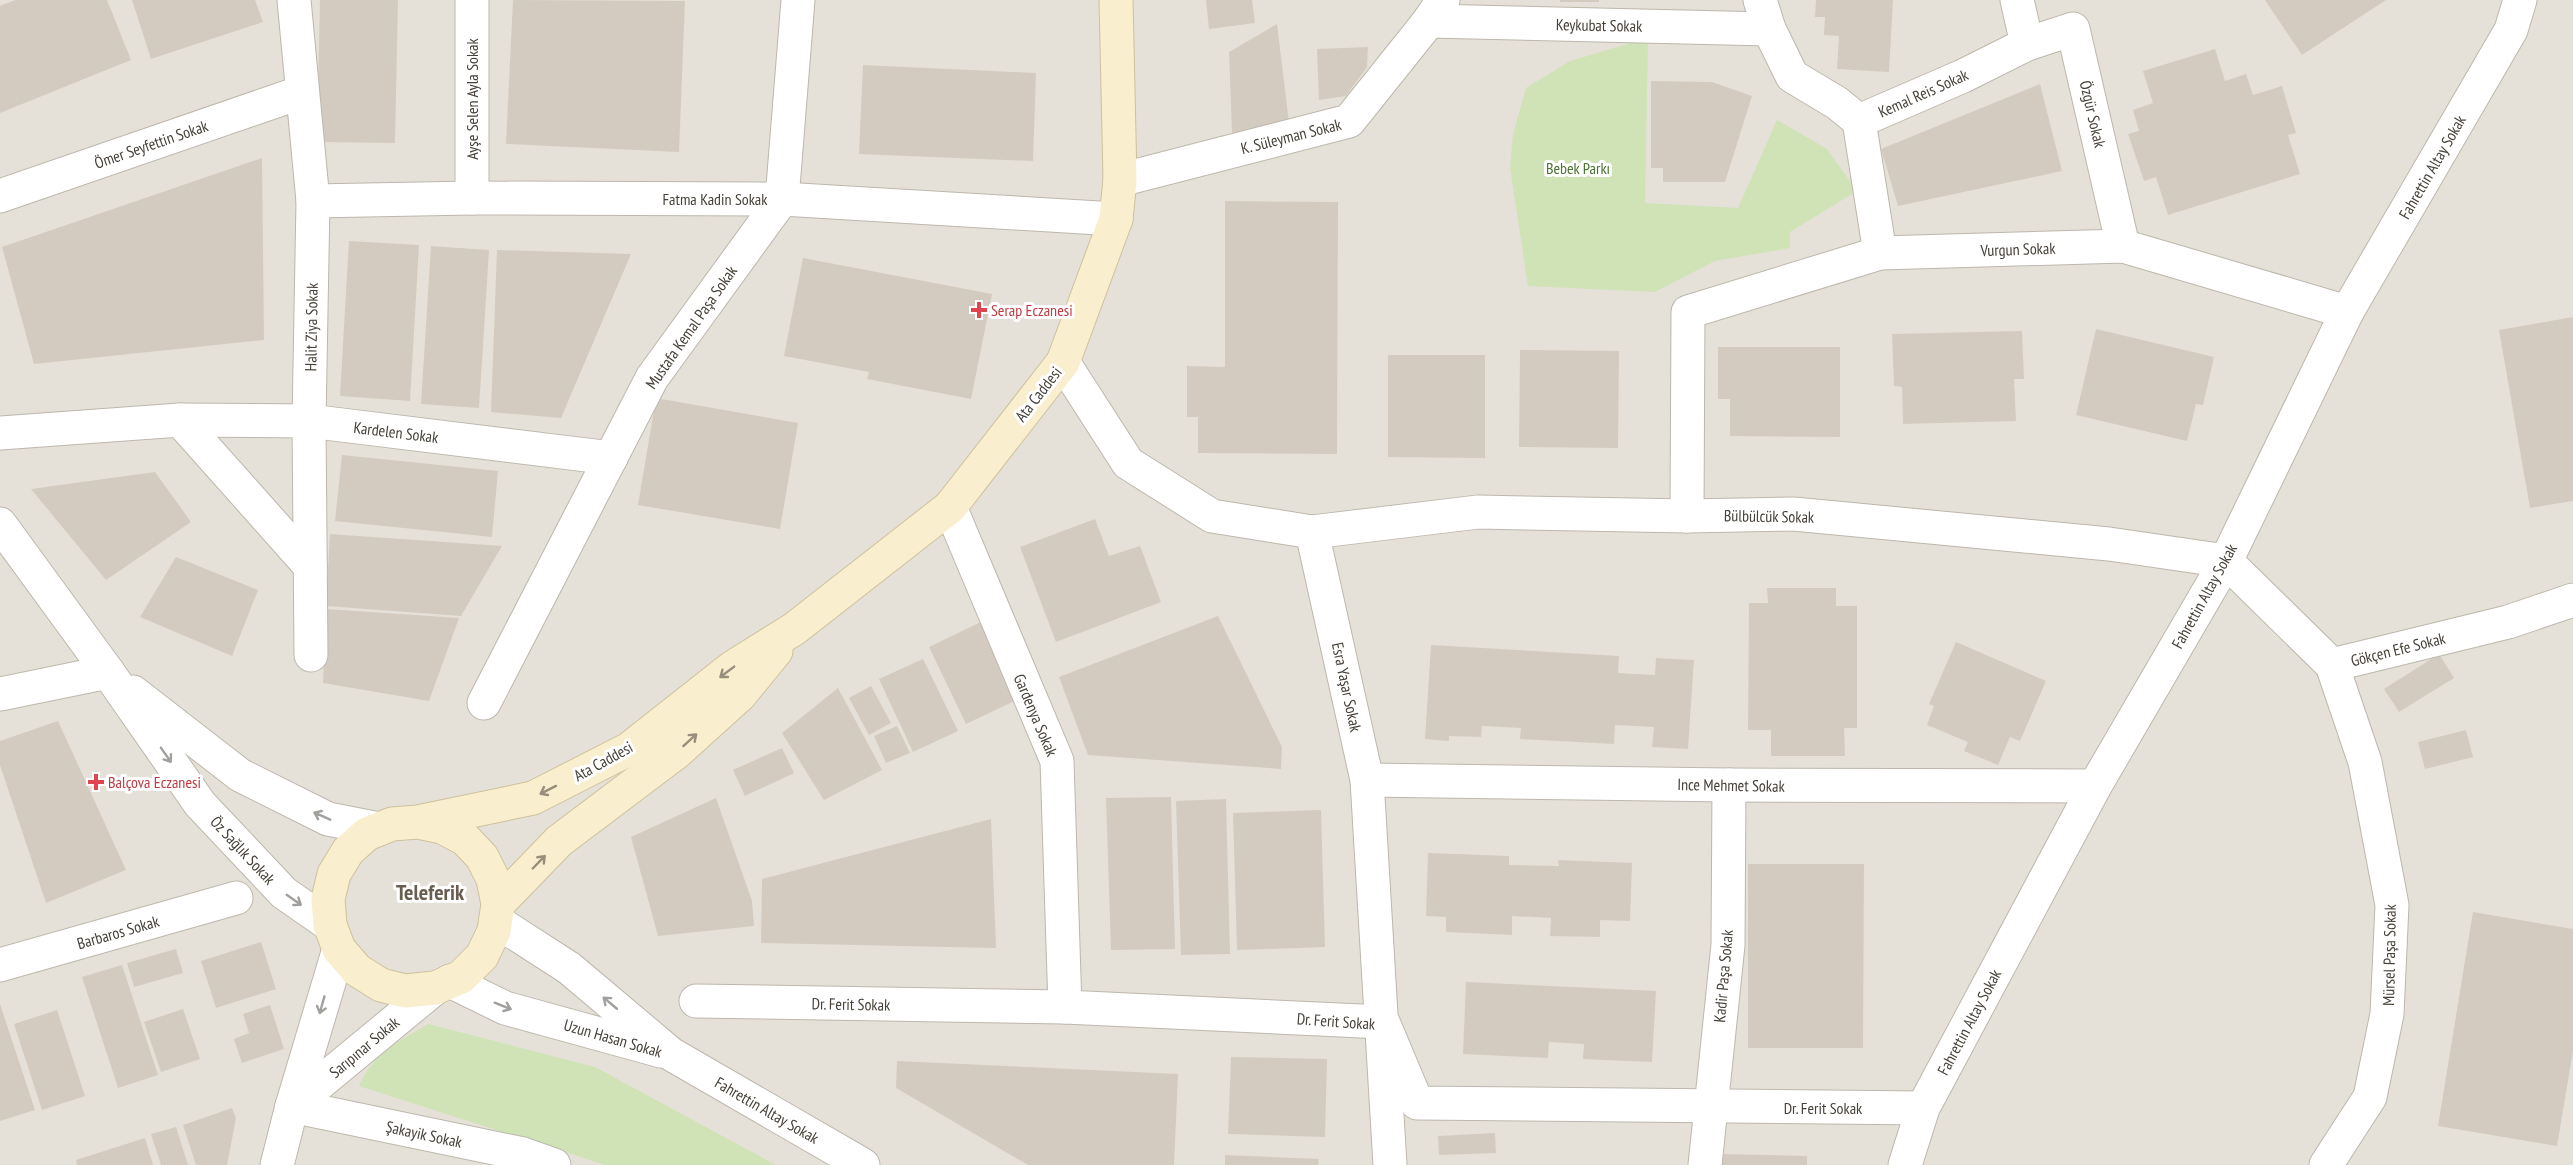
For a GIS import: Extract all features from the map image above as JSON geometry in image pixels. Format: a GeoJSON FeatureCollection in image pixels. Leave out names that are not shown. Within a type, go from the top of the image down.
{"type":"FeatureCollection","features":[{"type":"Feature","properties":{"kind":"main road","name":"Ata Caddesi"},"geometry":{"type":"LineString","coordinates":[[334,937],[327,899],[334,874],[348,851],[367,834],[392,824],[418,822],[533,798],[629,749],[733,667],[794,629],[950,507],[1063,362],[1116,219],[1120,180],[1116,0]]}},
{"type":"Feature","properties":{"kind":"main road","name":"Ata Caddesi"},"geometry":{"type":"LineString","coordinates":[[497,912],[559,841],[677,752],[740,696],[794,629]]}},
{"type":"Feature","properties":{"kind":"main road","name":"Ata Caddesi"},"geometry":{"type":"LineString","coordinates":[[418,822],[442,827],[465,839],[482,857],[493,879],[497,912],[494,931],[482,956],[461,976],[443,985]]}},
{"type":"Feature","properties":{"kind":"main road"},"geometry":{"type":"LineString","coordinates":[[334,937],[357,970],[381,985],[405,991],[443,985]]}},
{"type":"Feature","properties":{"kind":"street","name":"Halit Ziya Sokak"},"geometry":{"type":"LineString","coordinates":[[294,0],[313,201],[309,421],[311,655]]}},
{"type":"Feature","properties":{"kind":"street","name":"Ayşe Selen Ayla Sokak"},"geometry":{"type":"LineString","coordinates":[[472,0],[472,198]]}},
{"type":"Feature","properties":{"kind":"street"},"geometry":{"type":"LineString","coordinates":[[782,199],[798,0]]}},
{"type":"Feature","properties":{"kind":"street"},"geometry":{"type":"LineString","coordinates":[[2017,0],[2027,44]]}},
{"type":"Feature","properties":{"kind":"street"},"geometry":{"type":"LineString","coordinates":[[2497,0],[2516,15]]}},
{"type":"Feature","properties":{"kind":"street","name":"K. Süleyman Sokak"},"geometry":{"type":"LineString","coordinates":[[1120,180],[1349,122],[1436,11]]}},
{"type":"Feature","properties":{"kind":"street","name":"Keykubat Sokak"},"geometry":{"type":"LineString","coordinates":[[1436,11],[1765,14]]}},
{"type":"Feature","properties":{"kind":"street","name":"Kemal Reis Sokak"},"geometry":{"type":"LineString","coordinates":[[1765,14],[1792,76],[1837,103],[1859,121],[1963,76],[2027,44]]}},
{"type":"Feature","properties":{"kind":"street","name":"Fahrettin Altay Sokak"},"geometry":{"type":"LineString","coordinates":[[1905,1165],[1923,1108],[2095,786],[2226,561],[2347,312],[2516,15]]}},
{"type":"Feature","properties":{"kind":"street","name":"Özgür Sokak"},"geometry":{"type":"LineString","coordinates":[[2027,44],[2073,29],[2123,246]]}},
{"type":"Feature","properties":{"kind":"street","name":"Ömer Seyfettin Sokak"},"geometry":{"type":"LineString","coordinates":[[0,196],[302,92]]}},
{"type":"Feature","properties":{"kind":"street"},"geometry":{"type":"LineString","coordinates":[[1859,121],[1880,254]]}},
{"type":"Feature","properties":{"kind":"street","name":"Fatma Kadin Sokak"},"geometry":{"type":"LineString","coordinates":[[313,201],[472,198],[782,199],[1116,219]]}},
{"type":"Feature","properties":{"kind":"street","name":"Mustafa Kemal Paşa Sokak"},"geometry":{"type":"LineString","coordinates":[[484,703],[652,378],[782,199]]}},
{"type":"Feature","properties":{"kind":"street","name":"Vurgun Sokak"},"geometry":{"type":"LineString","coordinates":[[1687,516],[1688,312],[1880,254],[2123,246],[2347,312]]}},
{"type":"Feature","properties":{"kind":"street"},"geometry":{"type":"LineString","coordinates":[[1063,362],[1128,464],[1212,516],[1312,532]]}},
{"type":"Feature","properties":{"kind":"street"},"geometry":{"type":"LineString","coordinates":[[180,420],[310,566]]}},
{"type":"Feature","properties":{"kind":"street","name":"Kardelen Sokak"},"geometry":{"type":"LineString","coordinates":[[0,433],[180,420],[309,421],[611,458]]}},
{"type":"Feature","properties":{"kind":"street","name":"Gardenya Sokak"},"geometry":{"type":"LineString","coordinates":[[950,507],[1057,761],[1065,1008]]}},
{"type":"Feature","properties":{"kind":"street","name":"Bülbülcük Sokak"},"geometry":{"type":"LineString","coordinates":[[1312,532],[1478,512],[1687,516],[1794,514],[2109,544],[2226,561]]}},
{"type":"Feature","properties":{"kind":"street","name":"Öz Sağlık Sokak"},"geometry":{"type":"LineString","coordinates":[[0,524],[108,672],[200,804],[284,893],[334,937]]}},
{"type":"Feature","properties":{"kind":"street","name":"Esra Yaşar Sokak"},"geometry":{"type":"LineString","coordinates":[[1312,532],[1367,780],[1390,1165]]}},
{"type":"Feature","properties":{"kind":"street","name":"Gökçen Efe Sokak"},"geometry":{"type":"LineString","coordinates":[[2226,561],[2332,665],[2508,622],[2573,600]]}},
{"type":"Feature","properties":{"kind":"street","name":"Mürsel Paşa Sokak"},"geometry":{"type":"LineString","coordinates":[[2326,1165],[2370,1097],[2387,1014],[2392,905],[2365,762],[2332,665]]}},
{"type":"Feature","properties":{"kind":"street"},"geometry":{"type":"LineString","coordinates":[[0,694],[108,672]]}},
{"type":"Feature","properties":{"kind":"street","name":"Öz Sağlık Sokak"},"geometry":{"type":"LineString","coordinates":[[108,672],[240,775],[328,819],[379,829]]}},
{"type":"Feature","properties":{"kind":"street","name":"Ince Mehmet Sokak"},"geometry":{"type":"LineString","coordinates":[[1367,780],[1729,786],[2095,786]]}},
{"type":"Feature","properties":{"kind":"street","name":"Kadir Paşa Sokak"},"geometry":{"type":"LineString","coordinates":[[1705,1165],[1728,945],[1729,786]]}},
{"type":"Feature","properties":{"kind":"street","name":"Barbaros Sokak"},"geometry":{"type":"LineString","coordinates":[[0,965],[236,898]]}},
{"type":"Feature","properties":{"kind":"street","name":"Uzun Hasan Sokak"},"geometry":{"type":"LineString","coordinates":[[497,912],[569,968],[671,1054]]}},
{"type":"Feature","properties":{"kind":"street","name":"Sarıpınar Sokak"},"geometry":{"type":"LineString","coordinates":[[277,1165],[334,937]]}},
{"type":"Feature","properties":{"kind":"street","name":"Uzun Hasan Sokak"},"geometry":{"type":"LineString","coordinates":[[443,985],[506,1008],[671,1054]]}},
{"type":"Feature","properties":{"kind":"street","name":"Sarıpınar Sokak"},"geometry":{"type":"LineString","coordinates":[[292,1106],[443,985]]}},
{"type":"Feature","properties":{"kind":"street","name":"Dr. Ferit Sokak"},"geometry":{"type":"LineString","coordinates":[[696,1001],[1065,1008],[1383,1022],[1417,1103],[1923,1108]]}},
{"type":"Feature","properties":{"kind":"street","name":"Fahrettin Altay Sokak"},"geometry":{"type":"LineString","coordinates":[[671,1054],[863,1165]]}},
{"type":"Feature","properties":{"kind":"street","name":"Şakayik Sokak"},"geometry":{"type":"LineString","coordinates":[[292,1106],[521,1160],[554,1165]]}},
{"type":"Feature","properties":{"kind":"shaded area"},"geometry":{"type":"Polygon","coordinates":[[[0,0],[2573,0],[2573,1165],[0,1165],[0,0]]]}},
{"type":"Feature","properties":{"kind":"green space","name":"Bebek Parkı"},"geometry":{"type":"Polygon","coordinates":[[[1648,38],[1645,203],[1738,208],[1777,120],[1827,149],[1857,191],[1790,232],[1790,248],[1715,261],[1655,292],[1528,286],[1510,168],[1513,134],[1526,88],[1570,61],[1648,38]]]}},
{"type":"Feature","properties":{"kind":"green space"},"geometry":{"type":"Polygon","coordinates":[[[428,1024],[595,1067],[776,1165],[605,1165],[359,1086],[379,1057],[428,1024]]]}},
{"type":"Feature","properties":{"kind":"building"},"geometry":{"type":"Polygon","coordinates":[[[15,0],[107,0],[131,60],[0,113],[0,6],[15,0]]]}},
{"type":"Feature","properties":{"kind":"building"},"geometry":{"type":"Polygon","coordinates":[[[132,0],[255,0],[263,22],[151,59],[132,0]]]}},
{"type":"Feature","properties":{"kind":"building"},"geometry":{"type":"Polygon","coordinates":[[[320,0],[398,0],[395,143],[317,142],[320,0]]]}},
{"type":"Feature","properties":{"kind":"building"},"geometry":{"type":"Polygon","coordinates":[[[513,0],[685,1],[679,152],[506,144],[513,0]]]}},
{"type":"Feature","properties":{"kind":"building"},"geometry":{"type":"Polygon","coordinates":[[[1206,0],[1252,0],[1255,23],[1209,29],[1206,0]]]}},
{"type":"Feature","properties":{"kind":"building"},"geometry":{"type":"Polygon","coordinates":[[[1560,0],[1599,0],[1599,2],[1560,2],[1560,0]]]}},
{"type":"Feature","properties":{"kind":"building"},"geometry":{"type":"Polygon","coordinates":[[[1816,0],[1893,0],[1889,72],[1837,69],[1839,36],[1824,35],[1825,17],[1815,17],[1816,0]]]}},
{"type":"Feature","properties":{"kind":"building"},"geometry":{"type":"Polygon","coordinates":[[[2265,0],[2386,0],[2302,55],[2265,0]]]}},
{"type":"Feature","properties":{"kind":"building"},"geometry":{"type":"Polygon","coordinates":[[[1277,24],[1290,131],[1232,133],[1229,52],[1277,24]]]}},
{"type":"Feature","properties":{"kind":"building"},"geometry":{"type":"Polygon","coordinates":[[[1368,47],[1367,67],[1346,96],[1319,100],[1317,49],[1368,47]]]}},
{"type":"Feature","properties":{"kind":"building"},"geometry":{"type":"Polygon","coordinates":[[[2215,49],[2225,81],[2246,74],[2253,95],[2282,86],[2296,133],[2288,135],[2300,174],[2168,215],[2156,177],[2144,181],[2128,134],[2139,131],[2133,110],[2153,103],[2143,71],[2215,49]]]}},
{"type":"Feature","properties":{"kind":"building"},"geometry":{"type":"Polygon","coordinates":[[[863,65],[1036,73],[1033,161],[859,154],[863,65]]]}},
{"type":"Feature","properties":{"kind":"building"},"geometry":{"type":"Polygon","coordinates":[[[1651,81],[1712,82],[1752,96],[1725,182],[1663,182],[1663,168],[1651,168],[1651,81]]]}},
{"type":"Feature","properties":{"kind":"building"},"geometry":{"type":"Polygon","coordinates":[[[2040,84],[2062,171],[1898,206],[1881,149],[2040,84]]]}},
{"type":"Feature","properties":{"kind":"building"},"geometry":{"type":"Polygon","coordinates":[[[262,158],[264,340],[34,364],[2,247],[262,158]]]}},
{"type":"Feature","properties":{"kind":"building"},"geometry":{"type":"Polygon","coordinates":[[[1225,201],[1338,202],[1337,454],[1198,453],[1198,417],[1187,417],[1187,366],[1225,367],[1225,201]]]}},
{"type":"Feature","properties":{"kind":"building"},"geometry":{"type":"Polygon","coordinates":[[[349,241],[419,245],[410,401],[340,396],[349,241]]]}},
{"type":"Feature","properties":{"kind":"building"},"geometry":{"type":"Polygon","coordinates":[[[431,246],[489,250],[479,408],[421,404],[431,246]]]}},
{"type":"Feature","properties":{"kind":"building"},"geometry":{"type":"Polygon","coordinates":[[[497,250],[631,254],[561,418],[491,412],[497,250]]]}},
{"type":"Feature","properties":{"kind":"building"},"geometry":{"type":"Polygon","coordinates":[[[803,258],[992,294],[971,399],[867,379],[869,372],[784,356],[803,258]]]}},
{"type":"Feature","properties":{"kind":"building"},"geometry":{"type":"Polygon","coordinates":[[[2573,317],[2573,501],[2530,508],[2499,330],[2573,317]]]}},
{"type":"Feature","properties":{"kind":"building"},"geometry":{"type":"Polygon","coordinates":[[[2096,329],[2214,357],[2203,405],[2196,404],[2187,441],[2076,415],[2096,329]]]}},
{"type":"Feature","properties":{"kind":"building"},"geometry":{"type":"Polygon","coordinates":[[[2022,331],[2024,379],[2014,379],[2016,421],[1903,424],[1902,387],[1894,386],[1892,334],[2022,331]]]}},
{"type":"Feature","properties":{"kind":"building"},"geometry":{"type":"Polygon","coordinates":[[[1718,347],[1840,347],[1840,437],[1730,436],[1730,399],[1718,399],[1718,347]]]}},
{"type":"Feature","properties":{"kind":"building"},"geometry":{"type":"Polygon","coordinates":[[[1520,350],[1619,351],[1618,448],[1519,447],[1520,350]]]}},
{"type":"Feature","properties":{"kind":"building"},"geometry":{"type":"Polygon","coordinates":[[[1388,355],[1485,355],[1485,458],[1388,457],[1388,355]]]}},
{"type":"Feature","properties":{"kind":"building"},"geometry":{"type":"Polygon","coordinates":[[[656,398],[798,423],[780,529],[638,505],[656,398]]]}},
{"type":"Feature","properties":{"kind":"building"},"geometry":{"type":"Polygon","coordinates":[[[342,455],[498,471],[492,537],[335,521],[342,455]]]}},
{"type":"Feature","properties":{"kind":"building"},"geometry":{"type":"Polygon","coordinates":[[[155,472],[191,522],[106,580],[31,489],[155,472]]]}},
{"type":"Feature","properties":{"kind":"building"},"geometry":{"type":"Polygon","coordinates":[[[1095,519],[1109,556],[1140,546],[1161,602],[1056,642],[1020,547],[1095,519]]]}},
{"type":"Feature","properties":{"kind":"building"},"geometry":{"type":"Polygon","coordinates":[[[330,534],[502,546],[461,616],[326,606],[330,534]]]}},
{"type":"Feature","properties":{"kind":"building"},"geometry":{"type":"Polygon","coordinates":[[[176,557],[258,590],[232,656],[140,617],[176,557]]]}},
{"type":"Feature","properties":{"kind":"building"},"geometry":{"type":"Polygon","coordinates":[[[1767,588],[1836,588],[1836,606],[1857,606],[1857,728],[1844,728],[1845,756],[1771,756],[1771,730],[1748,730],[1749,603],[1768,603],[1767,588]]]}},
{"type":"Feature","properties":{"kind":"building"},"geometry":{"type":"Polygon","coordinates":[[[326,609],[459,618],[429,701],[323,683],[326,609]]]}},
{"type":"Feature","properties":{"kind":"building"},"geometry":{"type":"Polygon","coordinates":[[[1218,616],[1282,747],[1281,769],[1088,755],[1059,677],[1218,616]]]}},
{"type":"Feature","properties":{"kind":"building"},"geometry":{"type":"Polygon","coordinates":[[[987,619],[1025,696],[966,724],[929,647],[987,619]]]}},
{"type":"Feature","properties":{"kind":"building"},"geometry":{"type":"Polygon","coordinates":[[[1956,642],[2046,681],[2020,741],[2010,737],[1998,765],[1964,751],[1968,742],[1927,725],[1934,706],[1929,704],[1956,642]]]}},
{"type":"Feature","properties":{"kind":"building"},"geometry":{"type":"Polygon","coordinates":[[[1431,645],[1619,656],[1618,673],[1655,675],[1656,658],[1694,660],[1688,749],[1652,747],[1654,727],[1615,725],[1614,744],[1520,739],[1521,728],[1482,726],[1481,737],[1449,736],[1449,741],[1425,739],[1431,645]]]}},
{"type":"Feature","properties":{"kind":"building"},"geometry":{"type":"Polygon","coordinates":[[[2439,654],[2454,678],[2399,712],[2384,689],[2439,654]]]}},
{"type":"Feature","properties":{"kind":"building"},"geometry":{"type":"Polygon","coordinates":[[[923,659],[958,731],[913,752],[879,679],[923,659]]]}},
{"type":"Feature","properties":{"kind":"building"},"geometry":{"type":"Polygon","coordinates":[[[871,686],[891,723],[869,735],[849,698],[871,686]]]}},
{"type":"Feature","properties":{"kind":"building"},"geometry":{"type":"Polygon","coordinates":[[[838,688],[882,770],[824,800],[782,733],[838,688]]]}},
{"type":"Feature","properties":{"kind":"building"},"geometry":{"type":"Polygon","coordinates":[[[58,721],[126,870],[46,903],[0,765],[0,741],[58,721]]]}},
{"type":"Feature","properties":{"kind":"building"},"geometry":{"type":"Polygon","coordinates":[[[897,726],[910,753],[886,763],[874,736],[897,726]]]}},
{"type":"Feature","properties":{"kind":"building"},"geometry":{"type":"Polygon","coordinates":[[[2466,730],[2473,757],[2425,769],[2418,742],[2466,730]]]}},
{"type":"Feature","properties":{"kind":"building"},"geometry":{"type":"Polygon","coordinates":[[[782,748],[794,773],[745,796],[733,770],[782,748]]]}},
{"type":"Feature","properties":{"kind":"building"},"geometry":{"type":"Polygon","coordinates":[[[1171,797],[1175,949],[1111,950],[1106,798],[1171,797]]]}},
{"type":"Feature","properties":{"kind":"building"},"geometry":{"type":"Polygon","coordinates":[[[716,798],[752,901],[754,926],[658,936],[631,837],[716,798]]]}},
{"type":"Feature","properties":{"kind":"building"},"geometry":{"type":"Polygon","coordinates":[[[1226,799],[1230,954],[1181,955],[1176,801],[1226,799]]]}},
{"type":"Feature","properties":{"kind":"building"},"geometry":{"type":"Polygon","coordinates":[[[1321,810],[1325,947],[1237,950],[1233,813],[1321,810]]]}},
{"type":"Feature","properties":{"kind":"building"},"geometry":{"type":"Polygon","coordinates":[[[991,819],[996,948],[761,943],[762,879],[991,819]]]}},
{"type":"Feature","properties":{"kind":"building"},"geometry":{"type":"Polygon","coordinates":[[[1428,853],[1509,856],[1509,865],[1559,866],[1558,860],[1632,863],[1630,921],[1600,920],[1600,937],[1550,936],[1551,918],[1512,916],[1512,935],[1446,932],[1446,917],[1426,916],[1428,853]]]}},
{"type":"Feature","properties":{"kind":"building"},"geometry":{"type":"Polygon","coordinates":[[[1748,864],[1864,864],[1863,1048],[1748,1048],[1748,864]]]}},
{"type":"Feature","properties":{"kind":"building"},"geometry":{"type":"Polygon","coordinates":[[[2473,912],[2573,929],[2573,1051],[2557,1146],[2438,1126],[2473,912]]]}},
{"type":"Feature","properties":{"kind":"building"},"geometry":{"type":"Polygon","coordinates":[[[261,942],[276,989],[216,1008],[201,961],[261,942]]]}},
{"type":"Feature","properties":{"kind":"building"},"geometry":{"type":"Polygon","coordinates":[[[176,949],[183,973],[134,987],[127,963],[176,949]]]}},
{"type":"Feature","properties":{"kind":"building"},"geometry":{"type":"Polygon","coordinates":[[[122,965],[158,1075],[118,1088],[82,977],[122,965]]]}},
{"type":"Feature","properties":{"kind":"building"},"geometry":{"type":"Polygon","coordinates":[[[1466,982],[1656,991],[1652,1062],[1583,1059],[1584,1044],[1549,1042],[1548,1058],[1463,1054],[1466,982]]]}},
{"type":"Feature","properties":{"kind":"building"},"geometry":{"type":"Polygon","coordinates":[[[0,1004],[35,1110],[0,1121],[0,1004]]]}},
{"type":"Feature","properties":{"kind":"building"},"geometry":{"type":"Polygon","coordinates":[[[270,1005],[284,1049],[242,1063],[234,1039],[249,1033],[243,1014],[270,1005]]]}},
{"type":"Feature","properties":{"kind":"building"},"geometry":{"type":"Polygon","coordinates":[[[183,1009],[200,1059],[161,1072],[144,1022],[183,1009]]]}},
{"type":"Feature","properties":{"kind":"building"},"geometry":{"type":"Polygon","coordinates":[[[57,1010],[85,1096],[42,1110],[14,1024],[57,1010]]]}},
{"type":"Feature","properties":{"kind":"building"},"geometry":{"type":"Polygon","coordinates":[[[1231,1057],[1327,1059],[1325,1137],[1228,1134],[1231,1057]]]}},
{"type":"Feature","properties":{"kind":"building"},"geometry":{"type":"Polygon","coordinates":[[[897,1061],[1178,1074],[1174,1165],[1028,1165],[896,1088],[897,1061]]]}},
{"type":"Feature","properties":{"kind":"building"},"geometry":{"type":"Polygon","coordinates":[[[232,1108],[236,1118],[227,1165],[196,1165],[183,1125],[232,1108]]]}},
{"type":"Feature","properties":{"kind":"building"},"geometry":{"type":"Polygon","coordinates":[[[176,1127],[188,1165],[161,1165],[151,1134],[176,1127]]]}},
{"type":"Feature","properties":{"kind":"building"},"geometry":{"type":"Polygon","coordinates":[[[1495,1133],[1496,1153],[1439,1155],[1438,1136],[1495,1133]]]}},
{"type":"Feature","properties":{"kind":"building"},"geometry":{"type":"Polygon","coordinates":[[[145,1138],[153,1165],[77,1165],[76,1160],[145,1138]]]}},
{"type":"Feature","properties":{"kind":"building"},"geometry":{"type":"Polygon","coordinates":[[[1722,1154],[1807,1156],[1807,1165],[1722,1165],[1722,1154]]]}},
{"type":"Feature","properties":{"kind":"building"},"geometry":{"type":"Polygon","coordinates":[[[1225,1155],[1319,1159],[1318,1165],[1225,1165],[1225,1155]]]}},
{"type":"Feature","properties":{"kind":"place","name":"Serap Eczanesi"},"geometry":{"type":"Point","coordinates":[979,310]}},
{"type":"Feature","properties":{"kind":"place","name":"Balçova Eczanesi"},"geometry":{"type":"Point","coordinates":[96,782]}},
{"type":"Feature","properties":{"kind":"district","name":"Teleferik"},"geometry":{"type":"Point","coordinates":[430,892]}}]}
